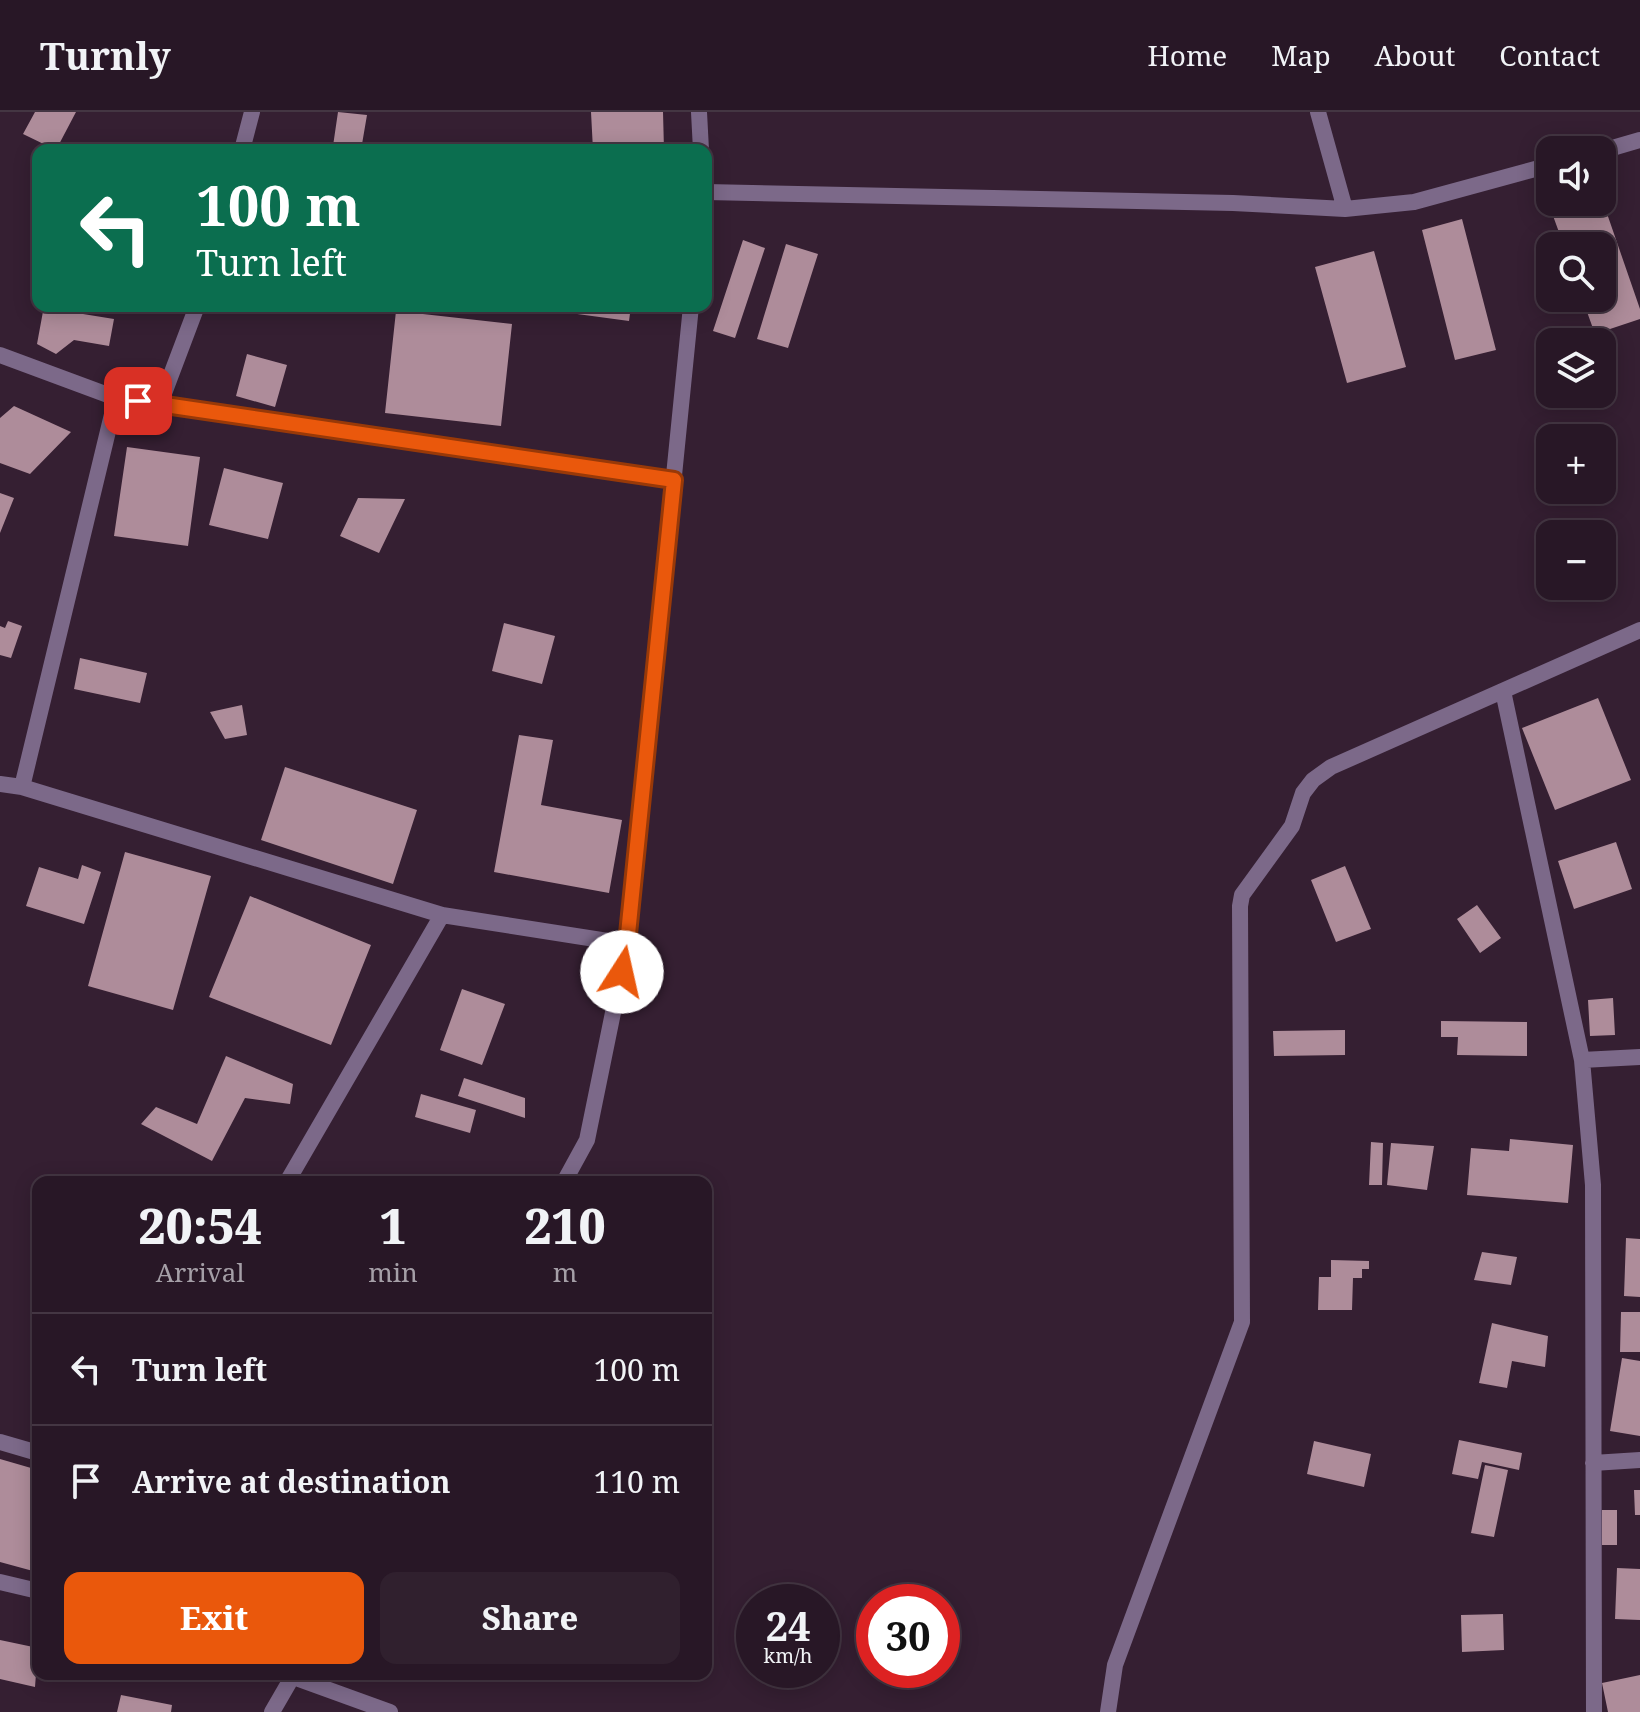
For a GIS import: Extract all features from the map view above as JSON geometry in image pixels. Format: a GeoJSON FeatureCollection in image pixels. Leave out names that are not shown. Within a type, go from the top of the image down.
{"type":"FeatureCollection","features":[{"type":"Feature","properties":{"kind":"street"},"geometry":{"type":"LineString","coordinates":[[244,144],[252,112]]}},
{"type":"Feature","properties":{"kind":"street"},"geometry":{"type":"LineString","coordinates":[[699,112],[701,144]]}},
{"type":"Feature","properties":{"kind":"street"},"geometry":{"type":"LineString","coordinates":[[1318,112],[1345,209]]}},
{"type":"Feature","properties":{"kind":"street"},"geometry":{"type":"LineString","coordinates":[[1616,147],[1640,140]]}},
{"type":"Feature","properties":{"kind":"street"},"geometry":{"type":"LineString","coordinates":[[712,192],[1233,203],[1345,209],[1414,202],[1536,169]]}},
{"type":"Feature","properties":{"kind":"street"},"geometry":{"type":"LineString","coordinates":[[160,404],[195,312]]}},
{"type":"Feature","properties":{"kind":"street"},"geometry":{"type":"LineString","coordinates":[[567,1176],[587,1140],[627,944],[690,312]]}},
{"type":"Feature","properties":{"kind":"street"},"geometry":{"type":"LineString","coordinates":[[0,355],[116,398],[674,480]]}},
{"type":"Feature","properties":{"kind":"street"},"geometry":{"type":"LineString","coordinates":[[22,787],[116,398]]}},
{"type":"Feature","properties":{"kind":"street"},"geometry":{"type":"LineString","coordinates":[[1108,1712],[1115,1665],[1242,1322],[1242,895],[1292,826],[1303,793],[1313,780],[1331,767],[1640,630]]}},
{"type":"Feature","properties":{"kind":"street"},"geometry":{"type":"LineString","coordinates":[[1503,691],[1582,1060],[1593,1185],[1594,1712]]}},
{"type":"Feature","properties":{"kind":"street"},"geometry":{"type":"LineString","coordinates":[[0,784],[22,787],[442,915],[627,944]]}},
{"type":"Feature","properties":{"kind":"street"},"geometry":{"type":"LineString","coordinates":[[290,1176],[442,915]]}},
{"type":"Feature","properties":{"kind":"street"},"geometry":{"type":"LineString","coordinates":[[1582,1060],[1640,1057]]}},
{"type":"Feature","properties":{"kind":"street"},"geometry":{"type":"LineString","coordinates":[[0,1442],[32,1451]]}},
{"type":"Feature","properties":{"kind":"street"},"geometry":{"type":"LineString","coordinates":[[1593,1463],[1640,1460]]}},
{"type":"Feature","properties":{"kind":"street"},"geometry":{"type":"LineString","coordinates":[[0,1582],[32,1590]]}},
{"type":"Feature","properties":{"kind":"street"},"geometry":{"type":"LineString","coordinates":[[272,1712],[288,1680]]}},
{"type":"Feature","properties":{"kind":"street"},"geometry":{"type":"LineString","coordinates":[[304,1680],[390,1712]]}},
{"type":"Feature","properties":{"kind":"building"},"geometry":{"type":"Polygon","coordinates":[[[35,112],[76,112],[59,144],[44,144],[23,134],[35,112]]]}},
{"type":"Feature","properties":{"kind":"building"},"geometry":{"type":"Polygon","coordinates":[[[338,112],[367,115],[362,144],[333,144],[338,112]]]}},
{"type":"Feature","properties":{"kind":"building"},"geometry":{"type":"Polygon","coordinates":[[[591,112],[663,112],[664,144],[593,144],[591,112]]]}},
{"type":"Feature","properties":{"kind":"building"},"geometry":{"type":"Polygon","coordinates":[[[1553,216],[1608,216],[1613,232],[1559,232],[1553,216]]]}},
{"type":"Feature","properties":{"kind":"building"},"geometry":{"type":"Polygon","coordinates":[[[1462,219],[1496,350],[1455,360],[1422,230],[1462,219]]]}},
{"type":"Feature","properties":{"kind":"building"},"geometry":{"type":"Polygon","coordinates":[[[743,240],[765,248],[735,338],[713,331],[743,240]]]}},
{"type":"Feature","properties":{"kind":"building"},"geometry":{"type":"Polygon","coordinates":[[[1616,240],[1640,309],[1640,319],[1613,328],[1593,328],[1587,312],[1616,312],[1616,240]]]}},
{"type":"Feature","properties":{"kind":"building"},"geometry":{"type":"Polygon","coordinates":[[[786,244],[818,254],[788,348],[757,339],[786,244]]]}},
{"type":"Feature","properties":{"kind":"building"},"geometry":{"type":"Polygon","coordinates":[[[1374,251],[1406,367],[1347,383],[1315,267],[1374,251]]]}},
{"type":"Feature","properties":{"kind":"building"},"geometry":{"type":"Polygon","coordinates":[[[43,312],[84,312],[114,319],[109,346],[74,340],[56,354],[37,344],[43,312]]]}},
{"type":"Feature","properties":{"kind":"building"},"geometry":{"type":"Polygon","coordinates":[[[396,312],[512,324],[501,426],[385,413],[396,312]]]}},
{"type":"Feature","properties":{"kind":"building"},"geometry":{"type":"Polygon","coordinates":[[[562,312],[630,312],[629,321],[562,312]]]}},
{"type":"Feature","properties":{"kind":"building"},"geometry":{"type":"Polygon","coordinates":[[[247,354],[287,365],[275,407],[236,396],[247,354]]]}},
{"type":"Feature","properties":{"kind":"building"},"geometry":{"type":"Polygon","coordinates":[[[14,406],[71,432],[30,474],[0,463],[0,418],[14,406]]]}},
{"type":"Feature","properties":{"kind":"building"},"geometry":{"type":"Polygon","coordinates":[[[127,447],[200,457],[188,546],[114,536],[127,447]]]}},
{"type":"Feature","properties":{"kind":"building"},"geometry":{"type":"Polygon","coordinates":[[[224,468],[283,483],[268,539],[209,525],[224,468]]]}},
{"type":"Feature","properties":{"kind":"building"},"geometry":{"type":"Polygon","coordinates":[[[0,493],[14,498],[0,533],[0,493]]]}},
{"type":"Feature","properties":{"kind":"building"},"geometry":{"type":"Polygon","coordinates":[[[358,498],[405,499],[379,553],[340,536],[358,498]]]}},
{"type":"Feature","properties":{"kind":"building"},"geometry":{"type":"Polygon","coordinates":[[[8,621],[22,626],[11,658],[0,655],[0,626],[5,628],[8,621]]]}},
{"type":"Feature","properties":{"kind":"building"},"geometry":{"type":"Polygon","coordinates":[[[504,623],[555,636],[542,684],[492,671],[504,623]]]}},
{"type":"Feature","properties":{"kind":"building"},"geometry":{"type":"Polygon","coordinates":[[[80,658],[147,673],[140,703],[74,689],[80,658]]]}},
{"type":"Feature","properties":{"kind":"building"},"geometry":{"type":"Polygon","coordinates":[[[1598,698],[1631,780],[1555,810],[1522,728],[1598,698]]]}},
{"type":"Feature","properties":{"kind":"building"},"geometry":{"type":"Polygon","coordinates":[[[242,705],[247,735],[225,739],[210,712],[242,705]]]}},
{"type":"Feature","properties":{"kind":"building"},"geometry":{"type":"Polygon","coordinates":[[[519,735],[553,740],[541,805],[622,820],[609,893],[494,872],[519,735]]]}},
{"type":"Feature","properties":{"kind":"building"},"geometry":{"type":"Polygon","coordinates":[[[285,767],[417,810],[393,884],[261,840],[285,767]]]}},
{"type":"Feature","properties":{"kind":"building"},"geometry":{"type":"Polygon","coordinates":[[[1616,842],[1632,889],[1574,909],[1558,861],[1616,842]]]}},
{"type":"Feature","properties":{"kind":"building"},"geometry":{"type":"Polygon","coordinates":[[[125,852],[211,876],[173,1010],[88,986],[125,852]]]}},
{"type":"Feature","properties":{"kind":"building"},"geometry":{"type":"Polygon","coordinates":[[[82,865],[101,872],[84,924],[26,906],[39,867],[78,879],[82,865]]]}},
{"type":"Feature","properties":{"kind":"building"},"geometry":{"type":"Polygon","coordinates":[[[1345,866],[1371,929],[1336,942],[1311,880],[1345,866]]]}},
{"type":"Feature","properties":{"kind":"building"},"geometry":{"type":"Polygon","coordinates":[[[250,896],[371,945],[331,1045],[209,997],[250,896]]]}},
{"type":"Feature","properties":{"kind":"building"},"geometry":{"type":"Polygon","coordinates":[[[1477,905],[1501,938],[1480,953],[1457,919],[1477,905]]]}},
{"type":"Feature","properties":{"kind":"building"},"geometry":{"type":"Polygon","coordinates":[[[462,989],[505,1004],[482,1065],[440,1050],[462,989]]]}},
{"type":"Feature","properties":{"kind":"building"},"geometry":{"type":"Polygon","coordinates":[[[1613,998],[1615,1035],[1590,1036],[1588,1000],[1613,998]]]}},
{"type":"Feature","properties":{"kind":"building"},"geometry":{"type":"Polygon","coordinates":[[[1441,1021],[1527,1022],[1527,1056],[1457,1055],[1458,1037],[1441,1037],[1441,1021]]]}},
{"type":"Feature","properties":{"kind":"building"},"geometry":{"type":"Polygon","coordinates":[[[1345,1030],[1345,1055],[1274,1056],[1273,1031],[1345,1030]]]}},
{"type":"Feature","properties":{"kind":"building"},"geometry":{"type":"Polygon","coordinates":[[[226,1056],[293,1084],[290,1104],[245,1098],[212,1161],[141,1124],[156,1107],[197,1124],[226,1056]]]}},
{"type":"Feature","properties":{"kind":"building"},"geometry":{"type":"Polygon","coordinates":[[[464,1078],[525,1098],[525,1118],[458,1096],[464,1078]]]}},
{"type":"Feature","properties":{"kind":"building"},"geometry":{"type":"Polygon","coordinates":[[[421,1094],[476,1110],[470,1133],[415,1117],[421,1094]]]}},
{"type":"Feature","properties":{"kind":"building"},"geometry":{"type":"Polygon","coordinates":[[[1510,1139],[1573,1145],[1568,1203],[1467,1195],[1471,1148],[1509,1151],[1510,1139]]]}},
{"type":"Feature","properties":{"kind":"building"},"geometry":{"type":"Polygon","coordinates":[[[1371,1142],[1383,1143],[1382,1185],[1369,1185],[1371,1142]]]}},
{"type":"Feature","properties":{"kind":"building"},"geometry":{"type":"Polygon","coordinates":[[[1391,1143],[1434,1146],[1427,1190],[1387,1185],[1391,1143]]]}},
{"type":"Feature","properties":{"kind":"building"},"geometry":{"type":"Polygon","coordinates":[[[1626,1238],[1640,1239],[1640,1297],[1624,1296],[1626,1238]]]}},
{"type":"Feature","properties":{"kind":"building"},"geometry":{"type":"Polygon","coordinates":[[[1482,1252],[1517,1257],[1511,1285],[1474,1280],[1482,1252]]]}},
{"type":"Feature","properties":{"kind":"building"},"geometry":{"type":"Polygon","coordinates":[[[1331,1260],[1369,1261],[1369,1269],[1362,1269],[1362,1278],[1353,1278],[1352,1310],[1318,1310],[1319,1277],[1331,1277],[1331,1260]]]}},
{"type":"Feature","properties":{"kind":"building"},"geometry":{"type":"Polygon","coordinates":[[[1621,1312],[1640,1312],[1640,1352],[1620,1352],[1621,1312]]]}},
{"type":"Feature","properties":{"kind":"building"},"geometry":{"type":"Polygon","coordinates":[[[1492,1323],[1548,1336],[1545,1367],[1512,1361],[1507,1388],[1479,1383],[1492,1323]]]}},
{"type":"Feature","properties":{"kind":"building"},"geometry":{"type":"Polygon","coordinates":[[[1622,1358],[1640,1361],[1640,1436],[1610,1431],[1622,1358]]]}},
{"type":"Feature","properties":{"kind":"building"},"geometry":{"type":"Polygon","coordinates":[[[1459,1440],[1522,1453],[1519,1470],[1482,1462],[1478,1479],[1452,1474],[1459,1440]]]}},
{"type":"Feature","properties":{"kind":"building"},"geometry":{"type":"Polygon","coordinates":[[[1314,1441],[1371,1454],[1364,1487],[1307,1474],[1314,1441]]]}},
{"type":"Feature","properties":{"kind":"building"},"geometry":{"type":"Polygon","coordinates":[[[0,1459],[32,1468],[32,1571],[0,1562],[0,1459]]]}},
{"type":"Feature","properties":{"kind":"building"},"geometry":{"type":"Polygon","coordinates":[[[1485,1465],[1508,1470],[1494,1537],[1471,1533],[1485,1465]]]}},
{"type":"Feature","properties":{"kind":"building"},"geometry":{"type":"Polygon","coordinates":[[[1634,1490],[1640,1490],[1640,1515],[1635,1515],[1634,1490]]]}},
{"type":"Feature","properties":{"kind":"building"},"geometry":{"type":"Polygon","coordinates":[[[1602,1510],[1617,1510],[1617,1545],[1602,1545],[1602,1510]]]}},
{"type":"Feature","properties":{"kind":"building"},"geometry":{"type":"Polygon","coordinates":[[[1617,1568],[1640,1569],[1640,1620],[1615,1619],[1617,1568]]]}},
{"type":"Feature","properties":{"kind":"building"},"geometry":{"type":"Polygon","coordinates":[[[1503,1614],[1504,1650],[1462,1652],[1461,1615],[1503,1614]]]}},
{"type":"Feature","properties":{"kind":"building"},"geometry":{"type":"Polygon","coordinates":[[[0,1640],[32,1647],[32,1680],[36,1680],[35,1687],[0,1679],[0,1640]]]}},
{"type":"Feature","properties":{"kind":"building"},"geometry":{"type":"Polygon","coordinates":[[[1640,1675],[1640,1712],[1608,1712],[1602,1683],[1640,1675]]]}},
{"type":"Feature","properties":{"kind":"building"},"geometry":{"type":"Polygon","coordinates":[[[121,1695],[172,1705],[171,1712],[117,1712],[121,1695]]]}},
{"type":"Feature","properties":{"kind":"route"},"geometry":{"type":"LineString","coordinates":[[138,401],[674,480],[622,972]]}}]}
